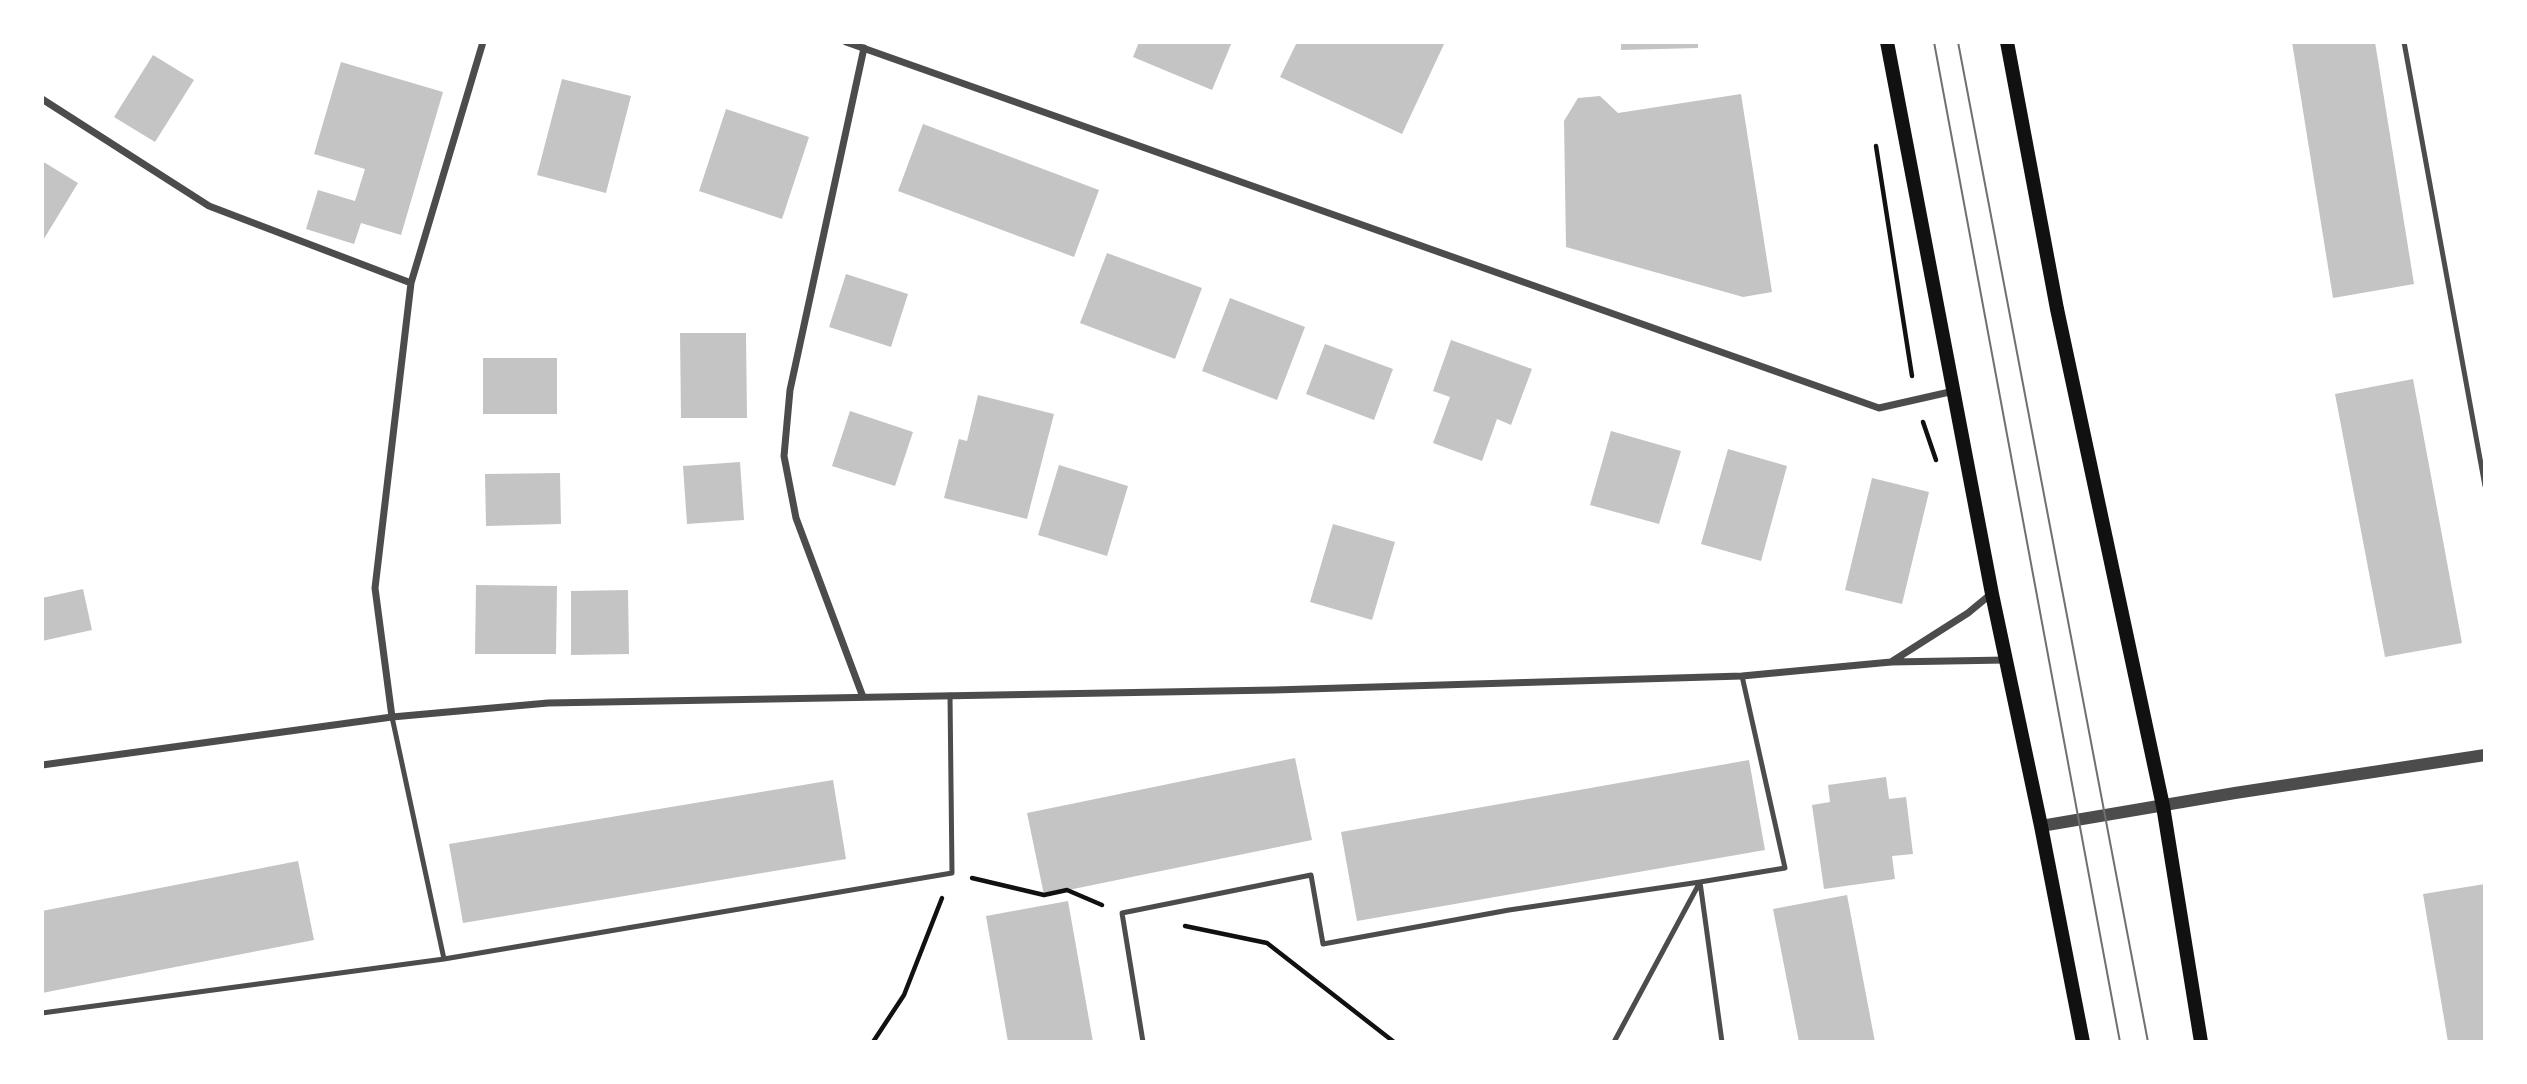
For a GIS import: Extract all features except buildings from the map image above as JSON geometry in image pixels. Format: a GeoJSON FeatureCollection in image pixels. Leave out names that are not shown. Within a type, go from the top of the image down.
{"type":"FeatureCollection","features":[{"type":"Feature","properties":{"kind":"main road"},"geometry":{"type":"LineString","coordinates":[[1887,42],[1992,594],[2083,1042]]}},
{"type":"Feature","properties":{"kind":"main road"},"geometry":{"type":"LineString","coordinates":[[2007,42],[2057,309],[2163,806],[2201,1042]]}},
{"type":"Feature","properties":{"kind":"street"},"geometry":{"type":"LineString","coordinates":[[392,717],[375,588],[411,283],[483,42]]}},
{"type":"Feature","properties":{"kind":"street"},"geometry":{"type":"LineString","coordinates":[[846,42],[1879,408],[1955,391]]}},
{"type":"Feature","properties":{"kind":"street"},"geometry":{"type":"LineString","coordinates":[[863,696],[796,518],[784,456],[790,390],[864,48]]}},
{"type":"Feature","properties":{"kind":"street"},"geometry":{"type":"LineString","coordinates":[[42,99],[209,206],[411,283]]}},
{"type":"Feature","properties":{"kind":"street"},"geometry":{"type":"LineString","coordinates":[[1891,662],[1968,613],[1992,594]]}},
{"type":"Feature","properties":{"kind":"street"},"geometry":{"type":"LineString","coordinates":[[42,765],[392,717],[548,704],[863,696],[1261,691],[1742,676],[1891,662],[2006,660]]}},
{"type":"Feature","properties":{"kind":"street"},"geometry":{"type":"LineString","coordinates":[[2041,826],[2485,755]]}},
{"type":"Feature","properties":{"kind":"lane"},"geometry":{"type":"LineString","coordinates":[[2404,42],[2485,486]]}},
{"type":"Feature","properties":{"kind":"lane"},"geometry":{"type":"LineString","coordinates":[[1143,1042],[1122,913],[1311,874],[1324,944],[1509,910],[1784,868],[1742,676]]}},
{"type":"Feature","properties":{"kind":"lane"},"geometry":{"type":"LineString","coordinates":[[42,1013],[444,958],[952,873],[950,695]]}},
{"type":"Feature","properties":{"kind":"lane"},"geometry":{"type":"LineString","coordinates":[[392,717],[444,958]]}},
{"type":"Feature","properties":{"kind":"lane"},"geometry":{"type":"LineString","coordinates":[[1614,1042],[1700,882]]}},
{"type":"Feature","properties":{"kind":"lane"},"geometry":{"type":"LineString","coordinates":[[1700,882],[1722,1042]]}},
{"type":"Feature","properties":{"kind":"path"},"geometry":{"type":"LineString","coordinates":[[1874,138],[1915,400],[1940,472]]}},
{"type":"Feature","properties":{"kind":"path"},"geometry":{"type":"LineString","coordinates":[[873,1042],[904,995],[952,873],[1044,895],[1067,890],[1122,913]]}},
{"type":"Feature","properties":{"kind":"path"},"geometry":{"type":"LineString","coordinates":[[1175,924],[1267,943],[1394,1042]]}},
{"type":"Feature","properties":{"kind":"tram line"},"geometry":{"type":"LineString","coordinates":[[1934,42],[2120,1042]]}},
{"type":"Feature","properties":{"kind":"tram line"},"geometry":{"type":"LineString","coordinates":[[1958,42],[2148,1042]]}}]}
